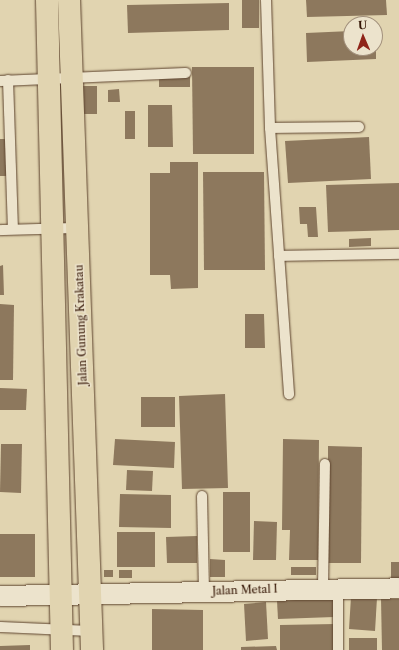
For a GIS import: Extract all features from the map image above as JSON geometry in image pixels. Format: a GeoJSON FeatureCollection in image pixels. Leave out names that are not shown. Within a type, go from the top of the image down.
{"type":"FeatureCollection","features":[{"type":"Feature","properties":{"kind":"highway"},"geometry":{"type":"LineString","coordinates":[[47,0],[51,229],[62,641]]}},
{"type":"Feature","properties":{"kind":"highway","name":"Jalan Gunung Krakatau"},"geometry":{"type":"LineString","coordinates":[[69,0],[91,594],[91,640]]}},
{"type":"Feature","properties":{"kind":"street","name":"Jalan Metal I"},"geometry":{"type":"LineString","coordinates":[[0,596],[330,588],[399,588]]}},
{"type":"Feature","properties":{"kind":"lane"},"geometry":{"type":"LineString","coordinates":[[266,0],[270,128],[288,394]]}},
{"type":"Feature","properties":{"kind":"lane"},"geometry":{"type":"LineString","coordinates":[[13,229],[4,81],[186,73]]}},
{"type":"Feature","properties":{"kind":"lane"},"geometry":{"type":"LineString","coordinates":[[270,128],[358,127]]}},
{"type":"Feature","properties":{"kind":"lane"},"geometry":{"type":"LineString","coordinates":[[0,230],[77,228]]}},
{"type":"Feature","properties":{"kind":"lane"},"geometry":{"type":"LineString","coordinates":[[279,256],[399,254]]}},
{"type":"Feature","properties":{"kind":"lane"},"geometry":{"type":"LineString","coordinates":[[325,464],[330,588],[338,650]]}},
{"type":"Feature","properties":{"kind":"lane"},"geometry":{"type":"LineString","coordinates":[[202,496],[204,591]]}},
{"type":"Feature","properties":{"kind":"lane"},"geometry":{"type":"LineString","coordinates":[[0,627],[62,641],[91,640]]}},
{"type":"Feature","properties":{"kind":"building"},"geometry":{"type":"Polygon","coordinates":[[[242,0],[259,0],[259,28],[242,28],[242,0]]]}},
{"type":"Feature","properties":{"kind":"building"},"geometry":{"type":"Polygon","coordinates":[[[306,0],[386,0],[387,15],[307,17],[306,0]]]}},
{"type":"Feature","properties":{"kind":"building"},"geometry":{"type":"Polygon","coordinates":[[[229,3],[229,30],[128,33],[127,5],[229,3]]]}},
{"type":"Feature","properties":{"kind":"building"},"geometry":{"type":"Polygon","coordinates":[[[343,31],[343,56],[376,56],[376,59],[307,62],[306,33],[343,31]]]}},
{"type":"Feature","properties":{"kind":"building"},"geometry":{"type":"Polygon","coordinates":[[[192,67],[254,67],[254,154],[193,154],[192,67]]]}},
{"type":"Feature","properties":{"kind":"building"},"geometry":{"type":"Polygon","coordinates":[[[159,75],[190,75],[190,87],[159,87],[159,75]]]}},
{"type":"Feature","properties":{"kind":"building"},"geometry":{"type":"Polygon","coordinates":[[[83,86],[97,86],[97,114],[83,114],[83,86]]]}},
{"type":"Feature","properties":{"kind":"building"},"geometry":{"type":"Polygon","coordinates":[[[119,89],[120,102],[108,102],[108,90],[119,89]]]}},
{"type":"Feature","properties":{"kind":"building"},"geometry":{"type":"Polygon","coordinates":[[[148,105],[172,105],[173,147],[148,147],[148,105]]]}},
{"type":"Feature","properties":{"kind":"building"},"geometry":{"type":"Polygon","coordinates":[[[125,111],[135,111],[135,139],[125,139],[125,111]]]}},
{"type":"Feature","properties":{"kind":"building"},"geometry":{"type":"Polygon","coordinates":[[[369,137],[371,179],[288,183],[285,141],[369,137]]]}},
{"type":"Feature","properties":{"kind":"building"},"geometry":{"type":"Polygon","coordinates":[[[0,139],[8,139],[8,176],[0,176],[0,139]]]}},
{"type":"Feature","properties":{"kind":"building"},"geometry":{"type":"Polygon","coordinates":[[[170,162],[198,162],[198,288],[171,289],[170,275],[150,275],[150,173],[170,173],[170,162]]]}},
{"type":"Feature","properties":{"kind":"building"},"geometry":{"type":"Polygon","coordinates":[[[203,172],[264,172],[265,270],[204,270],[203,172]]]}},
{"type":"Feature","properties":{"kind":"building"},"geometry":{"type":"Polygon","coordinates":[[[399,183],[399,230],[328,232],[326,185],[399,183]]]}},
{"type":"Feature","properties":{"kind":"building"},"geometry":{"type":"Polygon","coordinates":[[[299,207],[316,207],[318,237],[308,237],[307,224],[300,224],[299,207]]]}},
{"type":"Feature","properties":{"kind":"building"},"geometry":{"type":"Polygon","coordinates":[[[371,238],[371,246],[349,247],[349,239],[371,238]]]}},
{"type":"Feature","properties":{"kind":"building"},"geometry":{"type":"Polygon","coordinates":[[[3,265],[4,295],[0,295],[0,266],[3,265]]]}},
{"type":"Feature","properties":{"kind":"building"},"geometry":{"type":"Polygon","coordinates":[[[0,304],[14,305],[13,380],[0,380],[0,304]]]}},
{"type":"Feature","properties":{"kind":"building"},"geometry":{"type":"Polygon","coordinates":[[[245,314],[264,314],[265,348],[245,348],[245,314]]]}},
{"type":"Feature","properties":{"kind":"building"},"geometry":{"type":"Polygon","coordinates":[[[0,388],[27,389],[26,410],[0,410],[0,388]]]}},
{"type":"Feature","properties":{"kind":"building"},"geometry":{"type":"Polygon","coordinates":[[[225,394],[228,488],[182,489],[179,396],[225,394]]]}},
{"type":"Feature","properties":{"kind":"building"},"geometry":{"type":"Polygon","coordinates":[[[141,397],[175,397],[175,427],[141,427],[141,397]]]}},
{"type":"Feature","properties":{"kind":"building"},"geometry":{"type":"Polygon","coordinates":[[[115,439],[175,442],[174,468],[113,465],[115,439]]]}},
{"type":"Feature","properties":{"kind":"building"},"geometry":{"type":"Polygon","coordinates":[[[283,439],[319,440],[318,560],[289,560],[290,530],[282,530],[283,439]]]}},
{"type":"Feature","properties":{"kind":"building"},"geometry":{"type":"Polygon","coordinates":[[[1,444],[22,444],[21,493],[0,492],[1,444]]]}},
{"type":"Feature","properties":{"kind":"building"},"geometry":{"type":"Polygon","coordinates":[[[328,446],[362,447],[361,563],[328,563],[328,446]]]}},
{"type":"Feature","properties":{"kind":"building"},"geometry":{"type":"Polygon","coordinates":[[[127,470],[153,471],[152,491],[126,490],[127,470]]]}},
{"type":"Feature","properties":{"kind":"building"},"geometry":{"type":"Polygon","coordinates":[[[223,492],[250,492],[250,552],[223,552],[223,492]]]}},
{"type":"Feature","properties":{"kind":"building"},"geometry":{"type":"Polygon","coordinates":[[[120,494],[171,495],[171,528],[119,527],[120,494]]]}},
{"type":"Feature","properties":{"kind":"building"},"geometry":{"type":"Polygon","coordinates":[[[254,521],[277,522],[276,560],[253,560],[254,521]]]}},
{"type":"Feature","properties":{"kind":"building"},"geometry":{"type":"Polygon","coordinates":[[[117,532],[155,532],[155,567],[117,567],[117,532]]]}},
{"type":"Feature","properties":{"kind":"building"},"geometry":{"type":"Polygon","coordinates":[[[0,534],[35,534],[35,577],[0,577],[0,534]]]}},
{"type":"Feature","properties":{"kind":"building"},"geometry":{"type":"Polygon","coordinates":[[[197,536],[197,563],[167,563],[166,537],[197,536]]]}},
{"type":"Feature","properties":{"kind":"building"},"geometry":{"type":"Polygon","coordinates":[[[210,559],[225,560],[225,577],[210,577],[210,559]]]}},
{"type":"Feature","properties":{"kind":"building"},"geometry":{"type":"Polygon","coordinates":[[[391,562],[399,562],[399,578],[391,579],[391,562]]]}},
{"type":"Feature","properties":{"kind":"building"},"geometry":{"type":"Polygon","coordinates":[[[291,567],[316,567],[316,575],[291,575],[291,567]]]}},
{"type":"Feature","properties":{"kind":"building"},"geometry":{"type":"Polygon","coordinates":[[[104,570],[113,570],[113,577],[104,577],[104,570]]]}},
{"type":"Feature","properties":{"kind":"building"},"geometry":{"type":"Polygon","coordinates":[[[119,570],[132,570],[132,578],[119,578],[119,570]]]}},
{"type":"Feature","properties":{"kind":"building"},"geometry":{"type":"Polygon","coordinates":[[[351,597],[377,598],[375,631],[349,629],[351,597]]]}},
{"type":"Feature","properties":{"kind":"building"},"geometry":{"type":"Polygon","coordinates":[[[333,598],[334,617],[278,619],[277,601],[333,598]]]}},
{"type":"Feature","properties":{"kind":"building"},"geometry":{"type":"Polygon","coordinates":[[[381,599],[399,599],[399,650],[382,650],[381,599]]]}},
{"type":"Feature","properties":{"kind":"building"},"geometry":{"type":"Polygon","coordinates":[[[266,602],[268,639],[246,641],[244,604],[266,602]]]}},
{"type":"Feature","properties":{"kind":"building"},"geometry":{"type":"Polygon","coordinates":[[[152,609],[203,610],[203,650],[152,650],[152,609]]]}},
{"type":"Feature","properties":{"kind":"building"},"geometry":{"type":"Polygon","coordinates":[[[335,624],[335,650],[280,650],[280,625],[335,624]]]}},
{"type":"Feature","properties":{"kind":"building"},"geometry":{"type":"Polygon","coordinates":[[[349,638],[377,638],[377,650],[349,650],[349,638]]]}},
{"type":"Feature","properties":{"kind":"building"},"geometry":{"type":"Polygon","coordinates":[[[30,645],[30,650],[0,650],[0,646],[30,645]]]}},
{"type":"Feature","properties":{"kind":"building"},"geometry":{"type":"Polygon","coordinates":[[[276,646],[277,650],[241,650],[241,647],[276,646]]]}}]}
